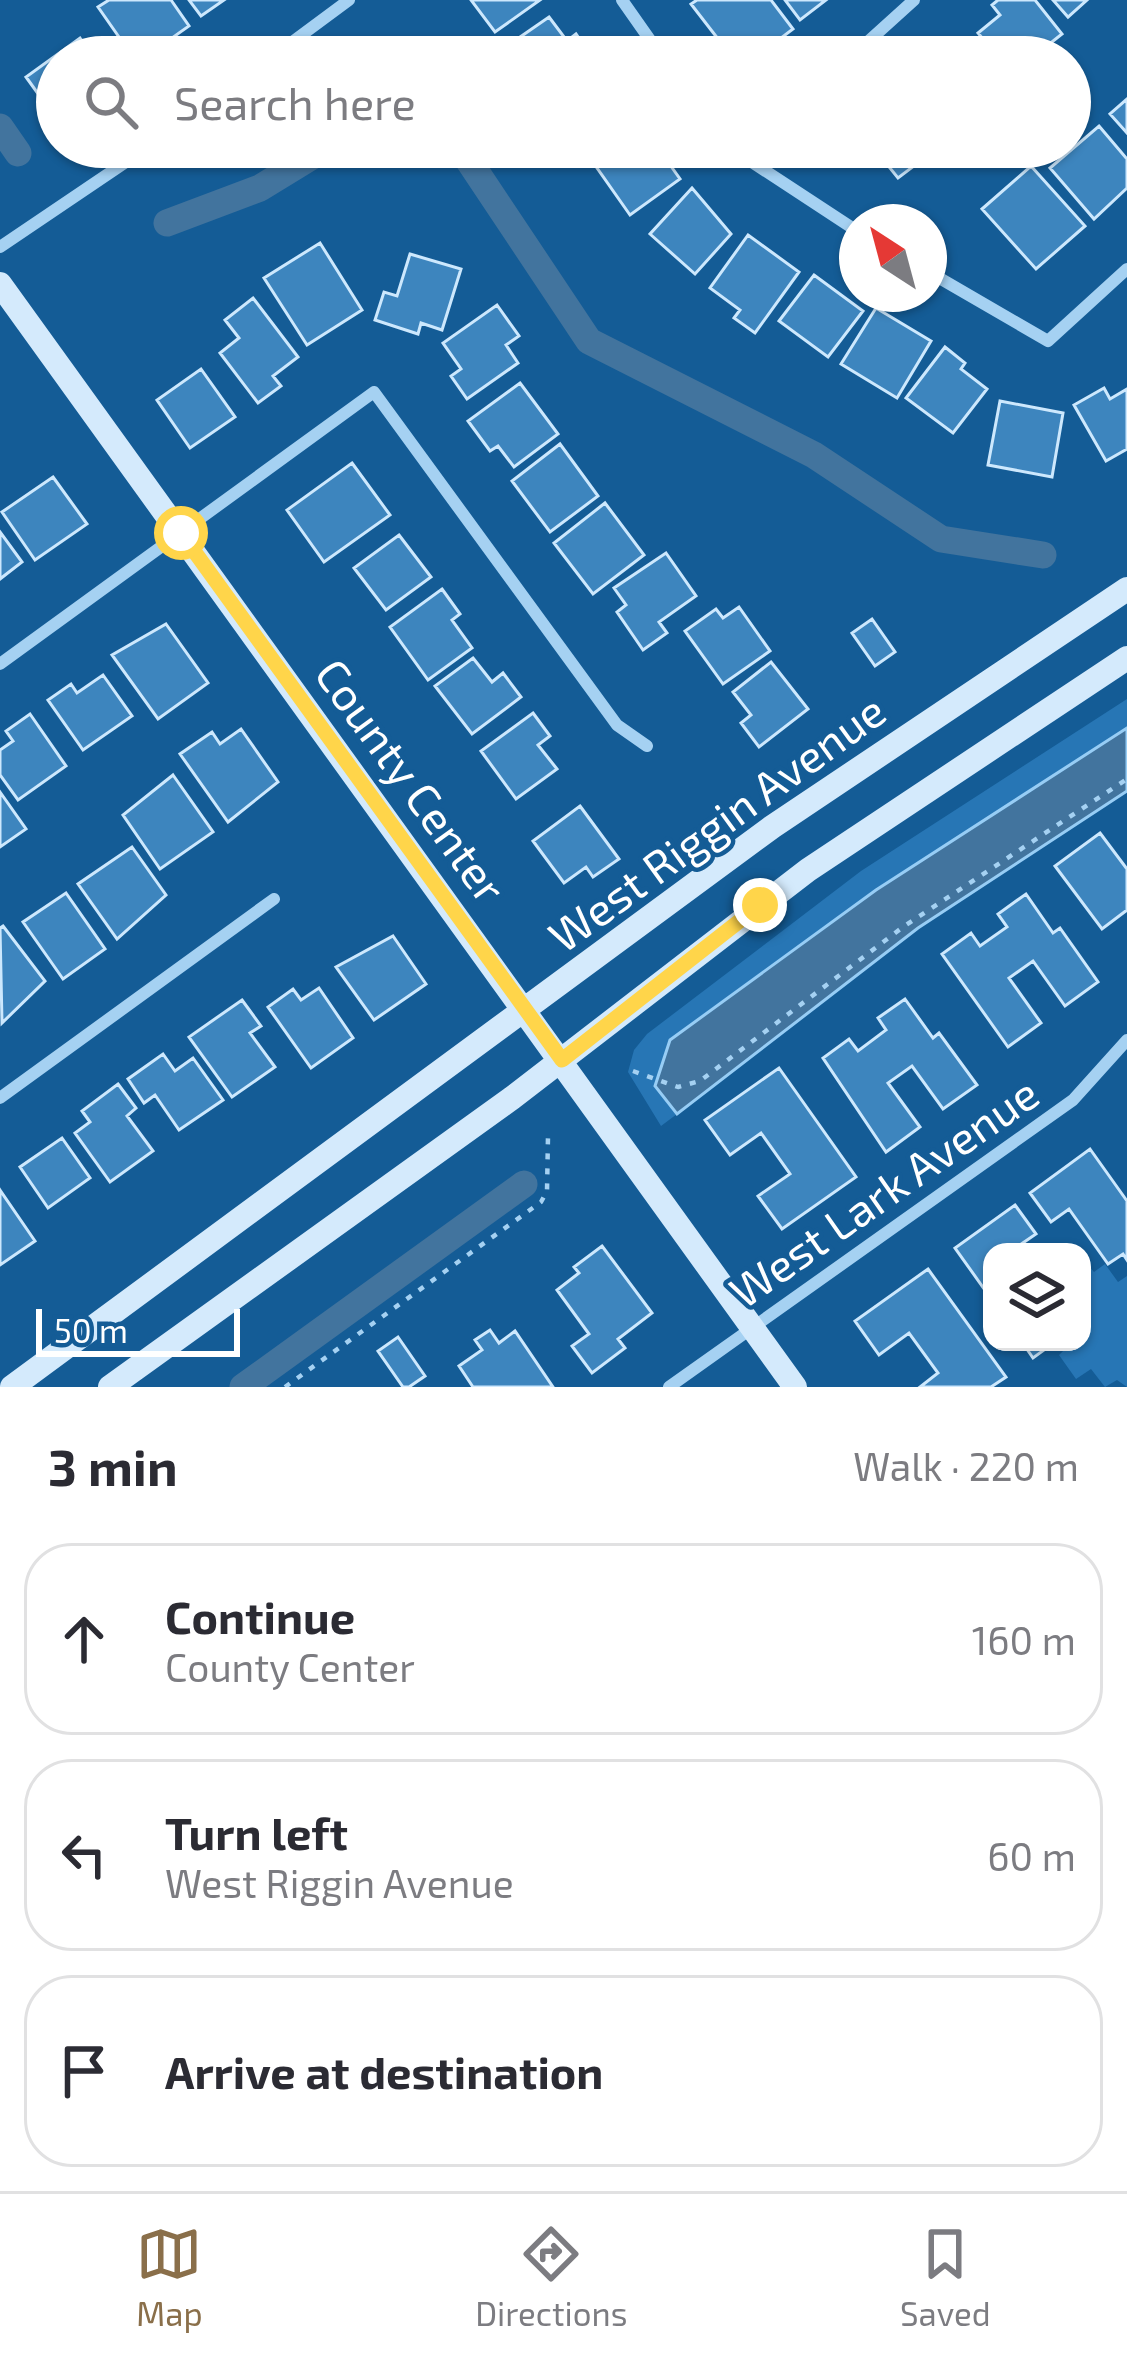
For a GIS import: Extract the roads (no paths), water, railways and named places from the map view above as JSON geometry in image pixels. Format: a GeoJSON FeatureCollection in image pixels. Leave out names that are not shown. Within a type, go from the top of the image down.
{"type":"FeatureCollection","features":[{"type":"Feature","properties":{"kind":"main road","name":"County Center"},"geometry":{"type":"LineString","coordinates":[[0,284],[795,1387]]}},
{"type":"Feature","properties":{"kind":"main road","name":"West Riggin Avenue"},"geometry":{"type":"LineString","coordinates":[[12,1387],[822,791],[1127,589]]}},
{"type":"Feature","properties":{"kind":"main road","name":"West Riggin Avenue"},"geometry":{"type":"LineString","coordinates":[[110,1387],[562,1060],[808,870],[1127,658]]}},
{"type":"Feature","properties":{"kind":"street"},"geometry":{"type":"LineString","coordinates":[[300,36],[349,0]]}},
{"type":"Feature","properties":{"kind":"street"},"geometry":{"type":"LineString","coordinates":[[622,0],[647,36]]}},
{"type":"Feature","properties":{"kind":"street"},"geometry":{"type":"LineString","coordinates":[[874,36],[914,0]]}},
{"type":"Feature","properties":{"kind":"street"},"geometry":{"type":"LineString","coordinates":[[0,247],[117,168]]}},
{"type":"Feature","properties":{"kind":"street"},"geometry":{"type":"LineString","coordinates":[[764,168],[839,219]]}},
{"type":"Feature","properties":{"kind":"street"},"geometry":{"type":"LineString","coordinates":[[947,282],[1048,341],[1127,269]]}},
{"type":"Feature","properties":{"kind":"street"},"geometry":{"type":"LineString","coordinates":[[0,664],[374,392],[617,725],[647,746]]}},
{"type":"Feature","properties":{"kind":"street"},"geometry":{"type":"LineString","coordinates":[[0,1098],[274,899]]}},
{"type":"Feature","properties":{"kind":"street","name":"West Lark Avenue"},"geometry":{"type":"LineString","coordinates":[[669,1387],[1073,1100],[1127,1040]]}},
{"type":"Feature","properties":{"kind":"waterway"},"geometry":{"type":"LineString","coordinates":[[0,127],[18,153]]}},
{"type":"Feature","properties":{"kind":"waterway"},"geometry":{"type":"LineString","coordinates":[[167,223],[260,188],[293,168]]}},
{"type":"Feature","properties":{"kind":"waterway"},"geometry":{"type":"LineString","coordinates":[[474,168],[589,341],[814,455],[941,539],[1043,555]]}},
{"type":"Feature","properties":{"kind":"waterway"},"geometry":{"type":"LineString","coordinates":[[243,1387],[524,1184]]}}]}
